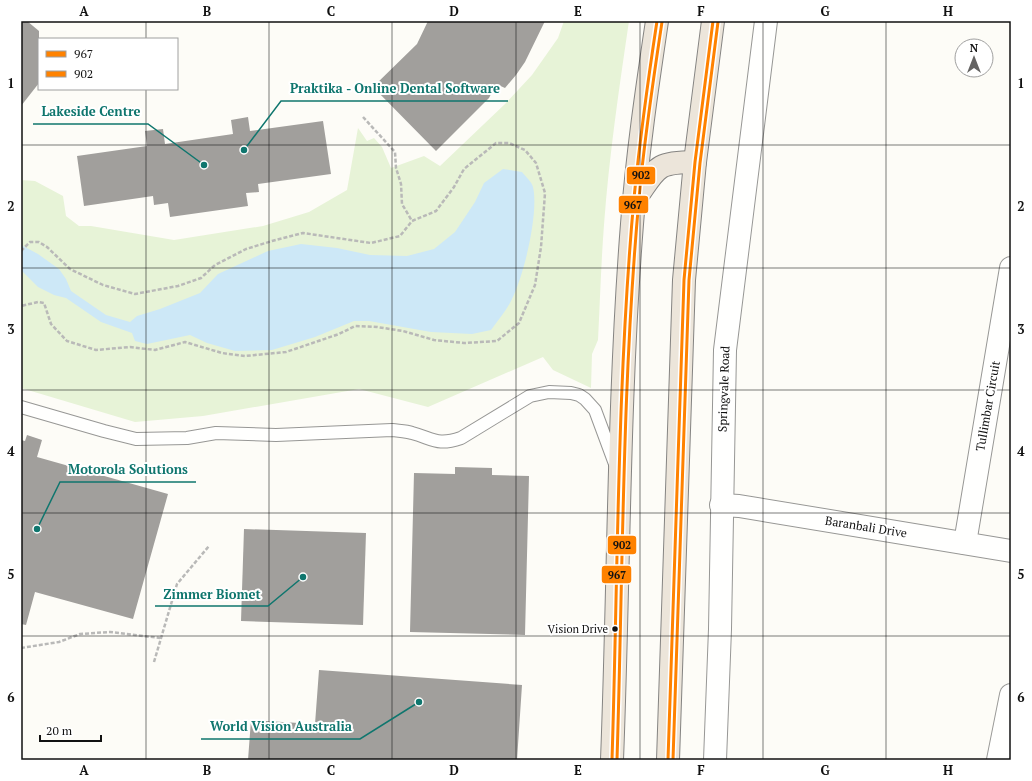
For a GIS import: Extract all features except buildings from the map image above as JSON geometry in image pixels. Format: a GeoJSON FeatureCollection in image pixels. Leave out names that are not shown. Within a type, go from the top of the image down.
{"type":"FeatureCollection","features":[{"type":"Feature","properties":{"kind":"highway"},"geometry":{"type":"LineString","coordinates":[[612,760],[626,320],[634,201],[644,109],[657,21]]}},
{"type":"Feature","properties":{"kind":"highway"},"geometry":{"type":"LineString","coordinates":[[668,760],[683,312],[689,213],[713,21]]}},
{"type":"Feature","properties":{"kind":"highway"},"geometry":{"type":"LineString","coordinates":[[634,201],[655,171],[662,166],[676,162],[695,162]]}},
{"type":"Feature","properties":{"kind":"street","name":"Springvale Road"},"geometry":{"type":"LineString","coordinates":[[715,760],[720,629],[721,505],[725,350],[766,21]]}},
{"type":"Feature","properties":{"kind":"street","name":"Tullimbar Circuit"},"geometry":{"type":"LineString","coordinates":[[965,543],[1011,268]]}},
{"type":"Feature","properties":{"kind":"street","name":"Baranbali Drive"},"geometry":{"type":"LineString","coordinates":[[721,505],[739,506],[1011,551]]}},
{"type":"Feature","properties":{"kind":"street"},"geometry":{"type":"LineString","coordinates":[[998,760],[1011,695]]}},
{"type":"Feature","properties":{"kind":"lane"},"geometry":{"type":"LineString","coordinates":[[21,407],[136,439],[187,438],[216,433],[276,435],[392,430],[411,433],[432,441],[449,442],[461,438],[530,396],[549,392],[571,393],[579,395],[590,404],[599,419],[621,480]]}},
{"type":"Feature","properties":{"kind":"path"},"geometry":{"type":"LineString","coordinates":[[363,117],[395,152],[396,168],[401,184],[402,204],[412,221]]}},
{"type":"Feature","properties":{"kind":"path"},"geometry":{"type":"LineString","coordinates":[[21,251],[30,242],[39,242],[70,269],[102,285],[135,294],[178,286],[201,278],[215,265],[246,249],[303,233],[371,243],[400,236],[412,221],[436,211],[454,187],[464,169],[496,143],[509,143],[525,150],[536,163],[545,193],[541,247],[535,285],[519,323],[497,341],[464,343],[434,340],[403,331],[355,326],[339,334],[286,352],[245,356],[222,353],[185,342],[155,350],[130,347],[96,350],[67,341],[51,324],[44,303],[38,302],[21,306]]}},
{"type":"Feature","properties":{"kind":"path"},"geometry":{"type":"LineString","coordinates":[[154,662],[176,584],[209,546]]}},
{"type":"Feature","properties":{"kind":"path"},"geometry":{"type":"LineString","coordinates":[[21,648],[59,642],[80,634],[110,632],[160,638]]}},
{"type":"Feature","properties":{"kind":"green space"},"geometry":{"type":"Polygon","coordinates":[[[564,21],[629,21],[606,200],[598,340],[592,354],[591,388],[553,370],[543,357],[428,407],[359,389],[203,416],[135,422],[21,388],[21,180],[35,181],[63,196],[66,216],[79,226],[91,226],[174,240],[263,226],[309,212],[347,190],[358,128],[367,141],[374,138],[382,147],[391,168],[424,156],[440,166],[505,104],[532,75],[558,38],[564,21]]]}},
{"type":"Feature","properties":{"kind":"water"},"geometry":{"type":"Polygon","coordinates":[[[503,169],[522,172],[533,187],[534,212],[526,260],[517,288],[508,307],[491,330],[472,334],[431,332],[369,321],[354,321],[315,337],[272,350],[235,351],[207,343],[190,335],[147,344],[135,341],[132,333],[101,322],[66,298],[54,295],[38,287],[21,270],[21,245],[38,254],[59,269],[66,279],[71,291],[106,315],[130,322],[137,316],[160,309],[200,293],[218,274],[268,251],[301,244],[337,248],[370,255],[407,256],[434,249],[455,232],[475,202],[484,183],[503,169]]]}},
{"type":"Feature","properties":{"kind":"transit line","name":"967"},"geometry":{"type":"LineString","coordinates":[[612,760],[621,409],[628,268],[639,154],[657,21]]}},
{"type":"Feature","properties":{"kind":"transit line","name":"967"},"geometry":{"type":"LineString","coordinates":[[668,760],[684,280],[695,162],[713,21]]}},
{"type":"Feature","properties":{"kind":"transit line","name":"902"},"geometry":{"type":"LineString","coordinates":[[617,760],[626,409],[633,269],[643,155],[662,22]]}},
{"type":"Feature","properties":{"kind":"transit line","name":"902"},"geometry":{"type":"LineString","coordinates":[[673,760],[689,280],[700,163],[718,22]]}},
{"type":"Feature","properties":{"kind":"place","name":"Praktika - Online Dental Software"},"geometry":{"type":"Point","coordinates":[244,150]}},
{"type":"Feature","properties":{"kind":"place","name":"Lakeside Centre"},"geometry":{"type":"Point","coordinates":[204,165]}},
{"type":"Feature","properties":{"kind":"place","name":"Motorola Solutions"},"geometry":{"type":"Point","coordinates":[37,529]}},
{"type":"Feature","properties":{"kind":"place","name":"Zimmer Biomet"},"geometry":{"type":"Point","coordinates":[303,577]}},
{"type":"Feature","properties":{"kind":"place","name":"Vision Drive"},"geometry":{"type":"Point","coordinates":[615,629]}},
{"type":"Feature","properties":{"kind":"place","name":"World Vision Australia"},"geometry":{"type":"Point","coordinates":[419,702]}}]}
